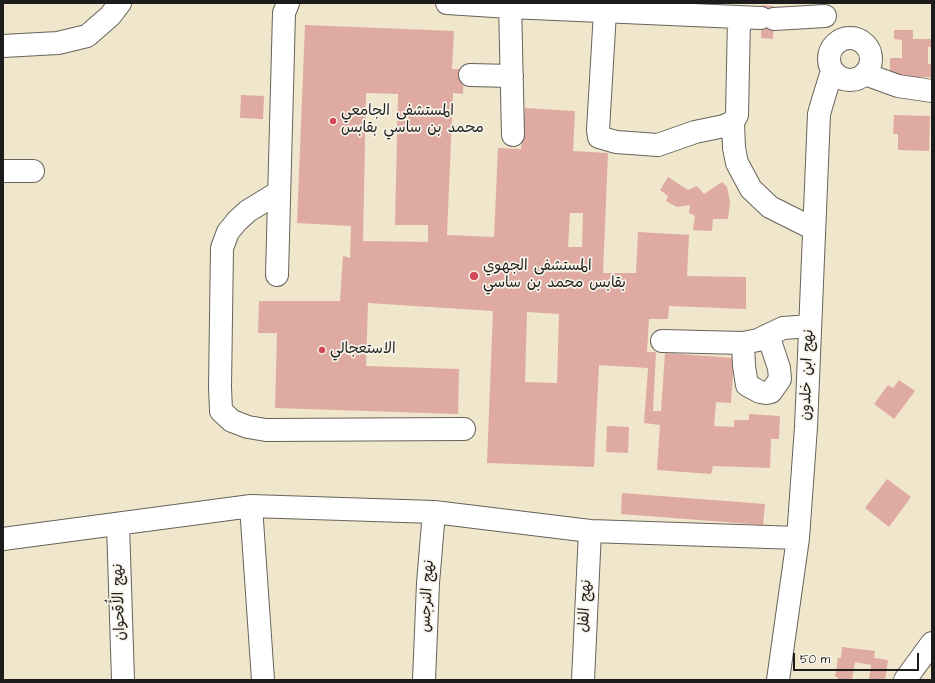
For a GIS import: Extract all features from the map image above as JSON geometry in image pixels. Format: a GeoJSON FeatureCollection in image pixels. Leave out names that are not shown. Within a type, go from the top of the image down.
{"type":"FeatureCollection","features":[{"type":"Feature","properties":{"kind":"street"},"geometry":{"type":"LineString","coordinates":[[3,46],[58,43],[87,36],[110,16],[120,3]]}},
{"type":"Feature","properties":{"kind":"street"},"geometry":{"type":"LineString","coordinates":[[277,275],[284,13],[288,3]]}},
{"type":"Feature","properties":{"kind":"street"},"geometry":{"type":"LineString","coordinates":[[447,3],[510,5],[605,12],[669,9],[739,18],[768,19],[824,9],[834,45]]}},
{"type":"Feature","properties":{"kind":"street"},"geometry":{"type":"LineString","coordinates":[[510,5],[513,135]]}},
{"type":"Feature","properties":{"kind":"street"},"geometry":{"type":"LineString","coordinates":[[605,12],[598,130],[599,137],[616,142],[658,145],[695,132],[724,126],[733,122]]}},
{"type":"Feature","properties":{"kind":"street"},"geometry":{"type":"LineString","coordinates":[[739,18],[737,115],[733,122],[734,148],[737,163],[751,189],[770,207],[814,229]]}},
{"type":"Feature","properties":{"kind":"street"},"geometry":{"type":"LineString","coordinates":[[849,38],[857,39],[864,43],[869,50],[871,58],[869,67],[865,74],[852,80],[844,79],[832,71],[828,58],[834,45],[841,40],[849,38]]}},
{"type":"Feature","properties":{"kind":"street","name":"نهج ابن خلدون"},"geometry":{"type":"LineString","coordinates":[[778,680],[798,538],[806,427],[819,114],[832,71]]}},
{"type":"Feature","properties":{"kind":"street"},"geometry":{"type":"LineString","coordinates":[[865,74],[898,86],[932,90]]}},
{"type":"Feature","properties":{"kind":"street"},"geometry":{"type":"LineString","coordinates":[[470,75],[512,76]]}},
{"type":"Feature","properties":{"kind":"street"},"geometry":{"type":"LineString","coordinates":[[3,171],[33,171]]}},
{"type":"Feature","properties":{"kind":"street"},"geometry":{"type":"LineString","coordinates":[[279,192],[248,211],[237,221],[228,232],[222,248],[220,387],[222,411],[232,421],[248,427],[266,430],[464,429]]}},
{"type":"Feature","properties":{"kind":"street"},"geometry":{"type":"LineString","coordinates":[[662,341],[743,343],[758,340],[783,328],[810,326]]}},
{"type":"Feature","properties":{"kind":"street"},"geometry":{"type":"LineString","coordinates":[[743,343],[747,385],[760,392],[771,392],[780,379],[779,368],[768,335]]}},
{"type":"Feature","properties":{"kind":"street"},"geometry":{"type":"LineString","coordinates":[[3,539],[251,506],[434,512],[590,531],[798,538]]}},
{"type":"Feature","properties":{"kind":"street"},"geometry":{"type":"LineString","coordinates":[[251,506],[264,680]]}},
{"type":"Feature","properties":{"kind":"street","name":"نهج النرجس"},"geometry":{"type":"LineString","coordinates":[[424,680],[428,583],[434,512]]}},
{"type":"Feature","properties":{"kind":"street","name":"نهج الأُقحوان"},"geometry":{"type":"LineString","coordinates":[[118,524],[123,680]]}},
{"type":"Feature","properties":{"kind":"street","name":"نهج الفل"},"geometry":{"type":"LineString","coordinates":[[583,680],[590,531]]}},
{"type":"Feature","properties":{"kind":"street"},"geometry":{"type":"LineString","coordinates":[[905,680],[932,643]]}},
{"type":"Feature","properties":{"kind":"building"},"geometry":{"type":"Polygon","coordinates":[[[762,5],[774,6],[773,39],[761,38],[762,5]]]}},
{"type":"Feature","properties":{"kind":"building"},"geometry":{"type":"Polygon","coordinates":[[[305,25],[454,31],[452,69],[464,69],[463,94],[453,93],[447,235],[494,237],[498,148],[521,149],[525,108],[575,111],[573,151],[608,153],[603,273],[636,273],[638,232],[689,235],[687,276],[746,277],[746,309],[669,306],[668,319],[649,319],[647,352],[656,352],[653,411],[661,411],[665,353],[734,358],[731,403],[716,402],[714,426],[734,427],[734,420],[749,420],[749,414],[780,416],[779,439],[771,439],[770,468],[713,466],[711,474],[657,470],[660,425],[644,423],[648,368],[599,365],[594,467],[487,463],[493,311],[368,303],[366,366],[459,369],[458,414],[275,408],[277,333],[258,333],[259,301],[340,301],[343,256],[350,258],[351,226],[297,223],[305,25]],[[366,93],[363,241],[428,242],[428,225],[395,225],[398,94],[366,93]],[[570,213],[568,247],[582,247],[583,213],[570,213]],[[527,312],[525,382],[557,383],[559,314],[527,312]]]}},
{"type":"Feature","properties":{"kind":"building"},"geometry":{"type":"Polygon","coordinates":[[[894,30],[913,30],[913,39],[931,39],[931,47],[928,47],[928,64],[932,64],[932,77],[918,77],[918,85],[890,75],[890,58],[902,58],[902,40],[894,39],[894,30]]]}},
{"type":"Feature","properties":{"kind":"building"},"geometry":{"type":"Polygon","coordinates":[[[241,95],[264,96],[263,119],[240,118],[241,95]]]}},
{"type":"Feature","properties":{"kind":"building"},"geometry":{"type":"Polygon","coordinates":[[[894,115],[930,116],[929,151],[898,150],[898,134],[893,134],[894,115]]]}},
{"type":"Feature","properties":{"kind":"building"},"geometry":{"type":"Polygon","coordinates":[[[668,177],[688,190],[697,186],[704,194],[722,182],[727,187],[730,202],[728,219],[713,219],[712,231],[693,230],[695,216],[689,213],[690,205],[677,207],[666,201],[668,196],[660,190],[668,177]]]}},
{"type":"Feature","properties":{"kind":"building"},"geometry":{"type":"Polygon","coordinates":[[[899,380],[915,391],[894,419],[874,404],[888,385],[893,388],[899,380]]]}},
{"type":"Feature","properties":{"kind":"building"},"geometry":{"type":"Polygon","coordinates":[[[607,426],[629,427],[628,453],[606,452],[607,426]]]}},
{"type":"Feature","properties":{"kind":"building"},"geometry":{"type":"Polygon","coordinates":[[[887,479],[911,497],[889,527],[865,508],[887,479]]]}},
{"type":"Feature","properties":{"kind":"building"},"geometry":{"type":"Polygon","coordinates":[[[622,493],[765,504],[763,525],[621,514],[622,493]]]}},
{"type":"Feature","properties":{"kind":"building"},"geometry":{"type":"Polygon","coordinates":[[[842,647],[875,651],[874,658],[888,660],[885,680],[869,680],[871,665],[855,662],[852,680],[837,680],[838,677],[835,677],[838,658],[841,658],[842,647]]]}},
{"type":"Feature","properties":{"kind":"place","name":"المستشفى الجامعي محمد بن ساسي بقابس"},"geometry":{"type":"Point","coordinates":[333,121]}},
{"type":"Feature","properties":{"kind":"place","name":"المستشفى الجهوي بقابس محمد بن ساسي"},"geometry":{"type":"Point","coordinates":[474,276]}},
{"type":"Feature","properties":{"kind":"place","name":"الاستعجالي"},"geometry":{"type":"Point","coordinates":[322,350]}}]}
